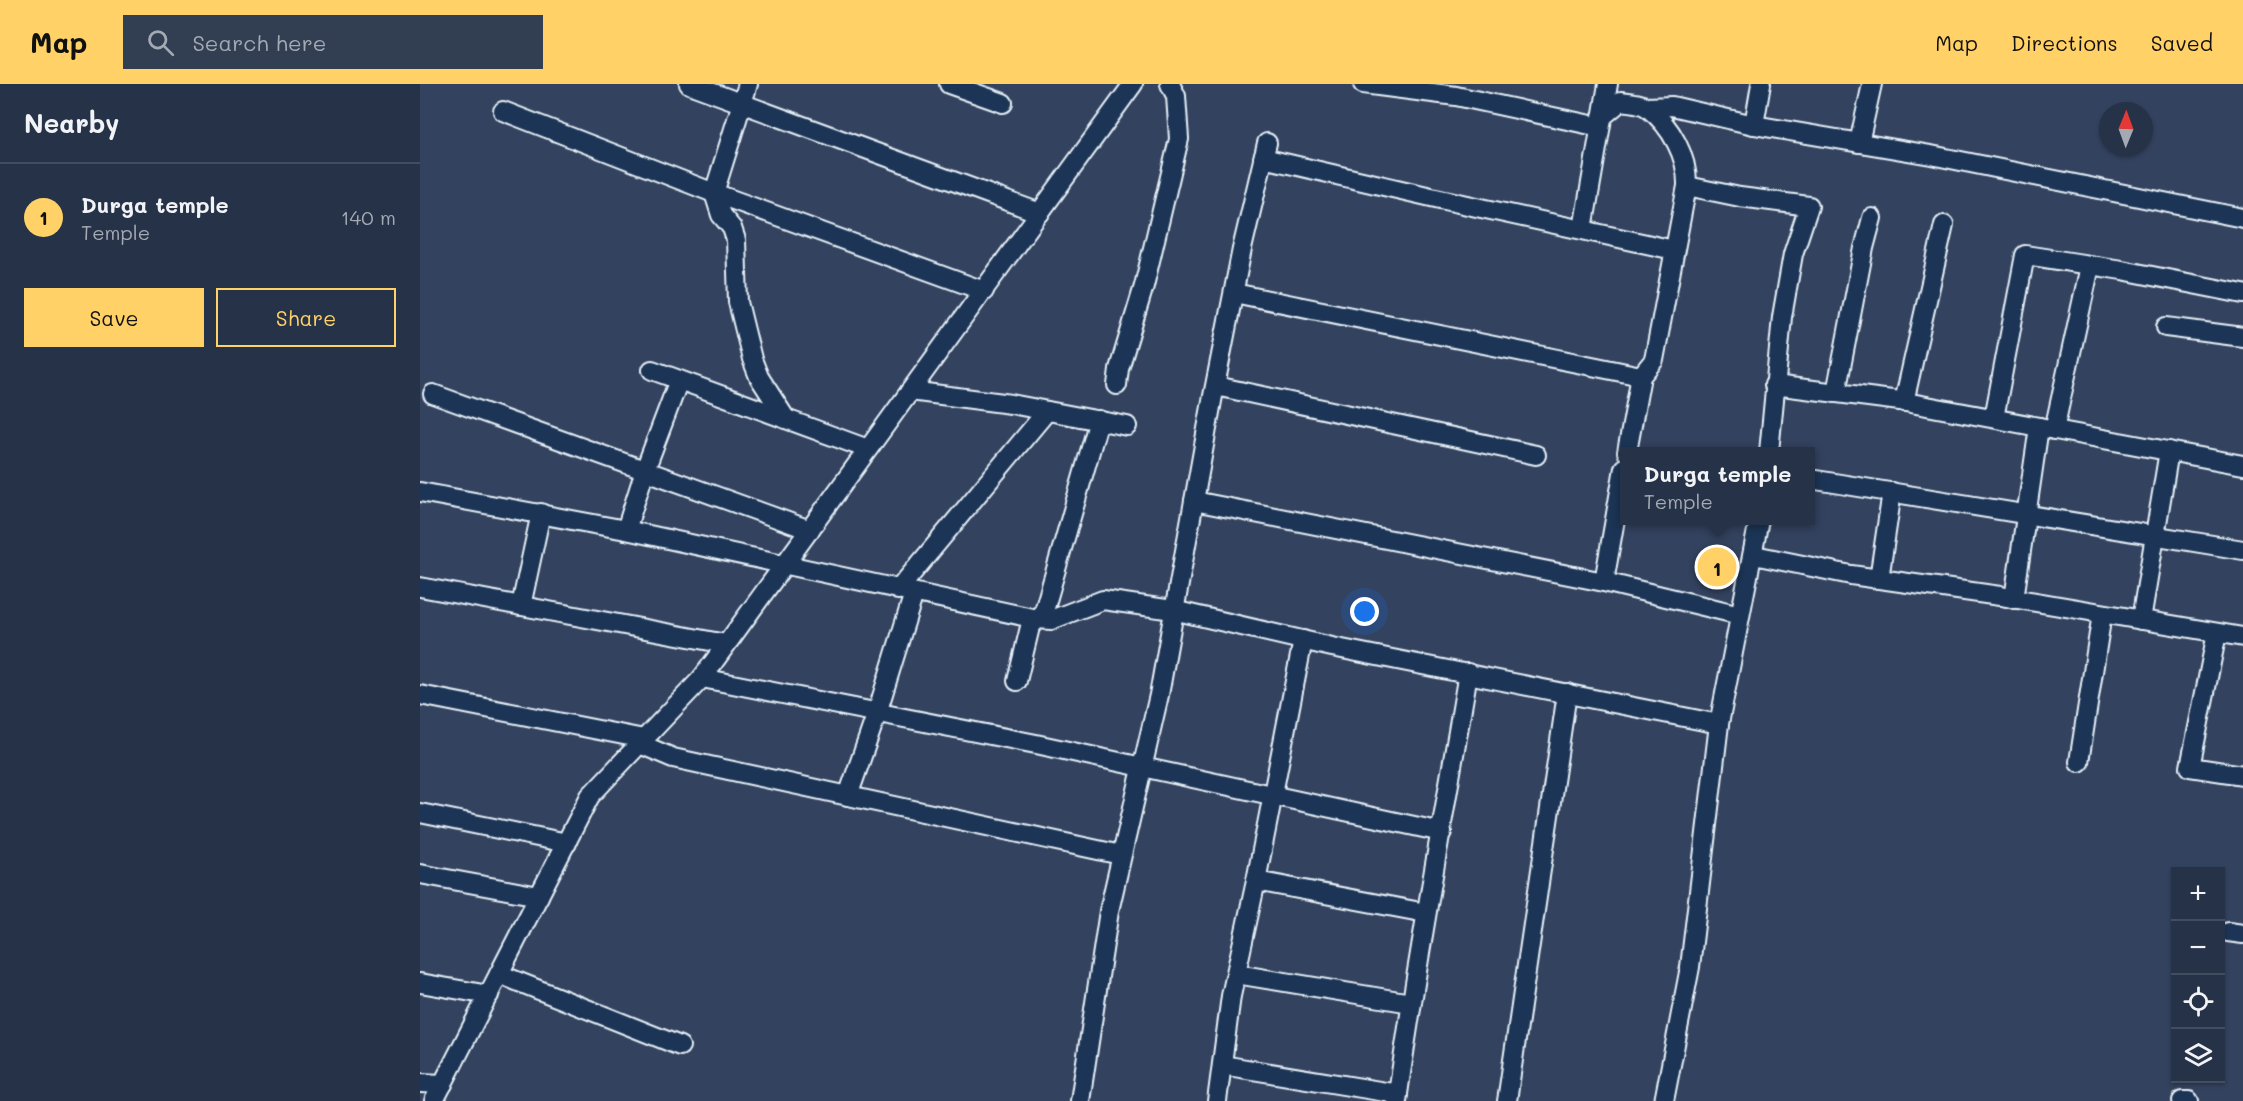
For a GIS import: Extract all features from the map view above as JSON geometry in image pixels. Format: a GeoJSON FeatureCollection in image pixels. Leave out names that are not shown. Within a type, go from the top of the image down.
{"type":"FeatureCollection","features":[{"type":"Feature","properties":{"kind":"street"},"geometry":{"type":"LineString","coordinates":[[688,84],[1040,213]]}},
{"type":"Feature","properties":{"kind":"street"},"geometry":{"type":"LineString","coordinates":[[748,84],[714,193],[721,215],[732,228],[736,240],[738,302],[752,359],[759,377],[786,419]]}},
{"type":"Feature","properties":{"kind":"street"},"geometry":{"type":"LineString","coordinates":[[950,84],[1003,103]]}},
{"type":"Feature","properties":{"kind":"street"},"geometry":{"type":"LineString","coordinates":[[434,1101],[591,796],[702,678],[1133,84]]}},
{"type":"Feature","properties":{"kind":"street"},"geometry":{"type":"LineString","coordinates":[[1117,385],[1119,369],[1144,286],[1179,139],[1176,96],[1170,84]]}},
{"type":"Feature","properties":{"kind":"street"},"geometry":{"type":"LineString","coordinates":[[1363,84],[1457,90],[1601,122]]}},
{"type":"Feature","properties":{"kind":"street"},"geometry":{"type":"LineString","coordinates":[[1583,230],[1608,84]]}},
{"type":"Feature","properties":{"kind":"street"},"geometry":{"type":"LineString","coordinates":[[1754,124],[1761,84]]}},
{"type":"Feature","properties":{"kind":"street"},"geometry":{"type":"LineString","coordinates":[[1859,143],[1872,84]]}},
{"type":"Feature","properties":{"kind":"street"},"geometry":{"type":"LineString","coordinates":[[1601,122],[1621,101],[1647,107],[1672,106],[1754,124],[1931,155],[2243,218]]}},
{"type":"Feature","properties":{"kind":"street"},"geometry":{"type":"LineString","coordinates":[[1628,447],[1641,376],[1654,360],[1687,186],[1687,175],[1673,135],[1647,107]]}},
{"type":"Feature","properties":{"kind":"street"},"geometry":{"type":"LineString","coordinates":[[502,111],[714,193],[984,291]]}},
{"type":"Feature","properties":{"kind":"street"},"geometry":{"type":"LineString","coordinates":[[1080,1101],[1108,911],[1159,695],[1234,292],[1265,151],[1440,199],[1674,250]]}},
{"type":"Feature","properties":{"kind":"street"},"geometry":{"type":"LineString","coordinates":[[1687,186],[1740,197],[1809,206],[1793,254],[1782,317],[1769,447]]}},
{"type":"Feature","properties":{"kind":"street"},"geometry":{"type":"LineString","coordinates":[[1836,393],[1872,218]]}},
{"type":"Feature","properties":{"kind":"street"},"geometry":{"type":"LineString","coordinates":[[1905,402],[1944,225]]}},
{"type":"Feature","properties":{"kind":"street"},"geometry":{"type":"LineString","coordinates":[[1994,418],[2025,255],[2122,270],[2243,294]]}},
{"type":"Feature","properties":{"kind":"street"},"geometry":{"type":"LineString","coordinates":[[2014,599],[2025,514],[2047,428],[2070,352],[2090,266]]}},
{"type":"Feature","properties":{"kind":"street"},"geometry":{"type":"LineString","coordinates":[[1234,292],[1641,376]]}},
{"type":"Feature","properties":{"kind":"street"},"geometry":{"type":"LineString","coordinates":[[2166,327],[2243,337]]}},
{"type":"Feature","properties":{"kind":"street"},"geometry":{"type":"LineString","coordinates":[[652,370],[868,449]]}},
{"type":"Feature","properties":{"kind":"street"},"geometry":{"type":"LineString","coordinates":[[626,530],[645,470],[680,380]]}},
{"type":"Feature","properties":{"kind":"street"},"geometry":{"type":"LineString","coordinates":[[1774,385],[1905,402],[2243,465]]}},
{"type":"Feature","properties":{"kind":"street"},"geometry":{"type":"LineString","coordinates":[[1216,386],[1536,455]]}},
{"type":"Feature","properties":{"kind":"street"},"geometry":{"type":"LineString","coordinates":[[910,392],[1011,404],[1127,426]]}},
{"type":"Feature","properties":{"kind":"street"},"geometry":{"type":"LineString","coordinates":[[433,394],[810,530]]}},
{"type":"Feature","properties":{"kind":"street"},"geometry":{"type":"LineString","coordinates":[[848,796],[877,713],[906,592],[1047,411]]}},
{"type":"Feature","properties":{"kind":"street"},"geometry":{"type":"LineString","coordinates":[[1017,681],[1030,627],[1044,611],[1099,420]]}},
{"type":"Feature","properties":{"kind":"street"},"geometry":{"type":"LineString","coordinates":[[2141,620],[2169,451]]}},
{"type":"Feature","properties":{"kind":"street"},"geometry":{"type":"LineString","coordinates":[[1815,480],[2243,549]]}},
{"type":"Feature","properties":{"kind":"street"},"geometry":{"type":"LineString","coordinates":[[1604,582],[1620,491]]}},
{"type":"Feature","properties":{"kind":"street"},"geometry":{"type":"LineString","coordinates":[[420,492],[626,530],[1037,619],[1051,620],[1103,600],[1173,610],[1303,640],[1719,724]]}},
{"type":"Feature","properties":{"kind":"street"},"geometry":{"type":"LineString","coordinates":[[1879,579],[1892,492]]}},
{"type":"Feature","properties":{"kind":"street"},"geometry":{"type":"LineString","coordinates":[[1194,501],[1604,582],[1740,615]]}},
{"type":"Feature","properties":{"kind":"street"},"geometry":{"type":"LineString","coordinates":[[521,606],[541,513]]}},
{"type":"Feature","properties":{"kind":"street"},"geometry":{"type":"LineString","coordinates":[[1664,1101],[1690,967],[1719,724],[1758,525]]}},
{"type":"Feature","properties":{"kind":"street"},"geometry":{"type":"LineString","coordinates":[[1754,555],[1879,579],[2243,637]]}},
{"type":"Feature","properties":{"kind":"street"},"geometry":{"type":"LineString","coordinates":[[420,587],[726,644]]}},
{"type":"Feature","properties":{"kind":"street"},"geometry":{"type":"LineString","coordinates":[[2079,762],[2102,614]]}},
{"type":"Feature","properties":{"kind":"street"},"geometry":{"type":"LineString","coordinates":[[2217,633],[2190,767],[2243,775]]}},
{"type":"Feature","properties":{"kind":"street"},"geometry":{"type":"LineString","coordinates":[[1217,1101],[1236,974],[1274,794],[1303,640]]}},
{"type":"Feature","properties":{"kind":"street"},"geometry":{"type":"LineString","coordinates":[[1222,1065],[1397,1097],[1425,913],[1442,831],[1468,674]]}},
{"type":"Feature","properties":{"kind":"street"},"geometry":{"type":"LineString","coordinates":[[702,678],[1141,766],[1442,831]]}},
{"type":"Feature","properties":{"kind":"street"},"geometry":{"type":"LineString","coordinates":[[1508,1101],[1566,693]]}},
{"type":"Feature","properties":{"kind":"street"},"geometry":{"type":"LineString","coordinates":[[420,694],[642,742],[673,758],[1121,855]]}},
{"type":"Feature","properties":{"kind":"street"},"geometry":{"type":"LineString","coordinates":[[420,813],[567,843]]}},
{"type":"Feature","properties":{"kind":"street"},"geometry":{"type":"LineString","coordinates":[[420,874],[539,896]]}},
{"type":"Feature","properties":{"kind":"street"},"geometry":{"type":"LineString","coordinates":[[1256,881],[1425,913]]}},
{"type":"Feature","properties":{"kind":"street"},"geometry":{"type":"LineString","coordinates":[[499,974],[680,1046]]}},
{"type":"Feature","properties":{"kind":"street"},"geometry":{"type":"LineString","coordinates":[[1236,974],[1412,1003]]}},
{"type":"Feature","properties":{"kind":"street"},"geometry":{"type":"LineString","coordinates":[[420,983],[489,995]]}},
{"type":"Feature","properties":{"kind":"street"},"geometry":{"type":"LineString","coordinates":[[420,1083],[443,1084]]}},
{"type":"Feature","properties":{"kind":"street"},"geometry":{"type":"LineString","coordinates":[[2182,1101],[2189,1101]]}},
{"type":"Feature","properties":{"kind":"place","name":"Durga temple"},"geometry":{"type":"Point","coordinates":[1717,567]}}]}
